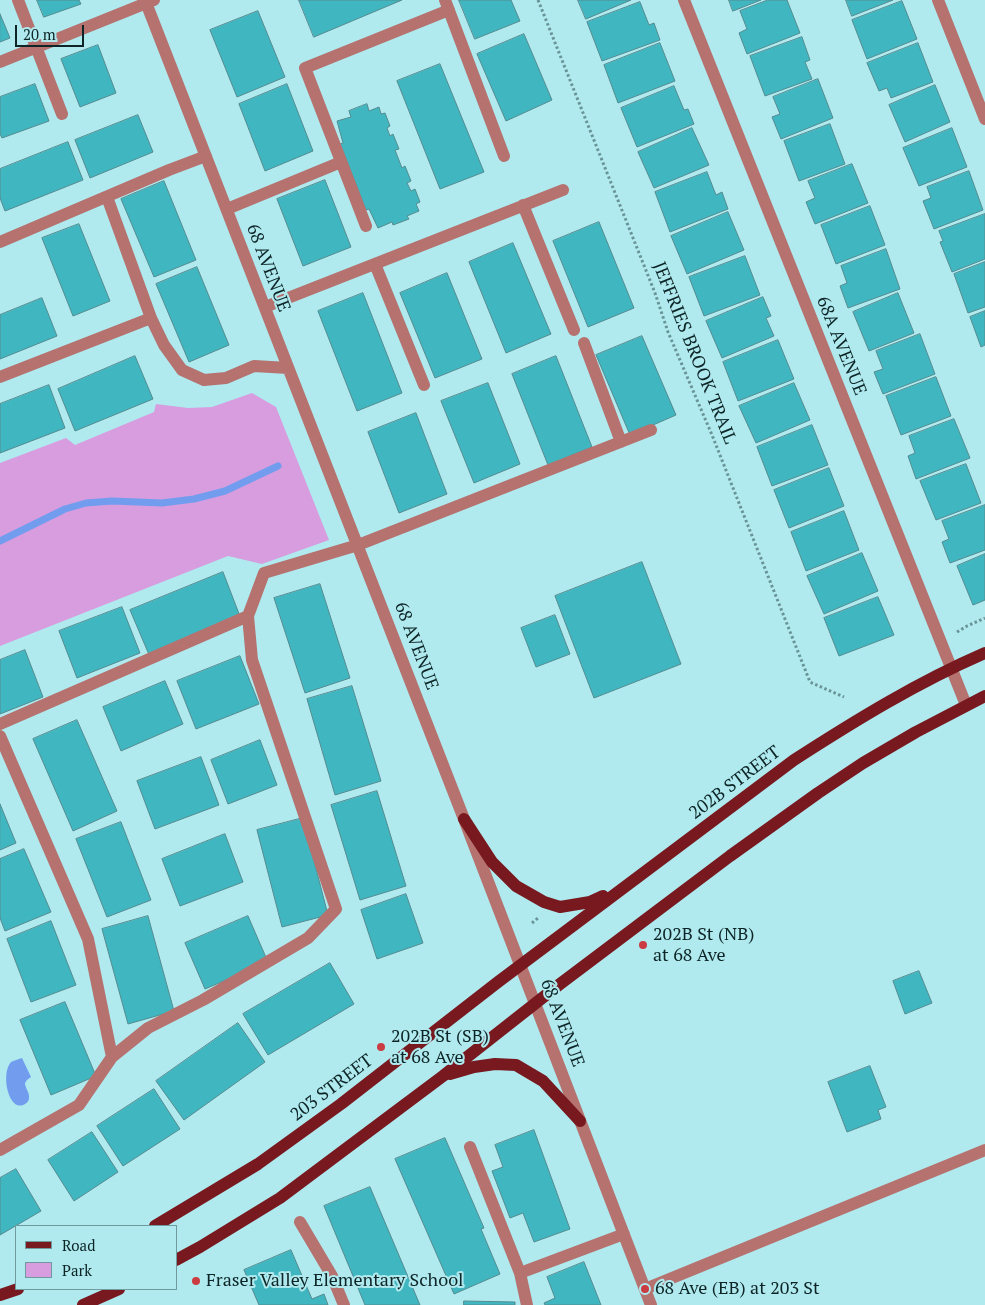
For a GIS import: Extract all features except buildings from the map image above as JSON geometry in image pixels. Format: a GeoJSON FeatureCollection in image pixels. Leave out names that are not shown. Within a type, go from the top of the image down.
{"type":"FeatureCollection","features":[{"type":"Feature","properties":{"kind":"main road","name":"202B STREET"},"geometry":{"type":"LineString","coordinates":[[521,965],[794,760],[893,698],[950,668],[985,653]]}},
{"type":"Feature","properties":{"kind":"main road"},"geometry":{"type":"LineString","coordinates":[[178,1259],[280,1198],[730,856],[818,793],[916,732],[985,696]]}},
{"type":"Feature","properties":{"kind":"main road"},"geometry":{"type":"LineString","coordinates":[[464,819],[492,862],[516,886],[544,902],[560,907],[590,902],[632,881]]}},
{"type":"Feature","properties":{"kind":"main road","name":"203 STREET"},"geometry":{"type":"LineString","coordinates":[[157,1225],[258,1164],[341,1104],[521,965]]}},
{"type":"Feature","properties":{"kind":"main road"},"geometry":{"type":"LineString","coordinates":[[443,1076],[474,1067],[495,1064],[516,1066],[543,1081],[580,1121]]}},
{"type":"Feature","properties":{"kind":"main road"},"geometry":{"type":"LineString","coordinates":[[0,1295],[15,1290]]}},
{"type":"Feature","properties":{"kind":"main road"},"geometry":{"type":"LineString","coordinates":[[83,1305],[118,1290]]}},
{"type":"Feature","properties":{"kind":"street"},"geometry":{"type":"LineString","coordinates":[[18,0],[62,114]]}},
{"type":"Feature","properties":{"kind":"street","name":"68A AVENUE"},"geometry":{"type":"LineString","coordinates":[[684,0],[966,705]]}},
{"type":"Feature","properties":{"kind":"street"},"geometry":{"type":"LineString","coordinates":[[938,0],[985,119]]}},
{"type":"Feature","properties":{"kind":"street"},"geometry":{"type":"LineString","coordinates":[[0,62],[148,1]]}},
{"type":"Feature","properties":{"kind":"street","name":"68 AVENUE"},"geometry":{"type":"LineString","coordinates":[[148,1],[206,156],[521,965],[651,1305]]}},
{"type":"Feature","properties":{"kind":"street"},"geometry":{"type":"LineString","coordinates":[[366,226],[306,68],[447,5],[504,156]]}},
{"type":"Feature","properties":{"kind":"street"},"geometry":{"type":"LineString","coordinates":[[0,242],[206,156]]}},
{"type":"Feature","properties":{"kind":"street"},"geometry":{"type":"LineString","coordinates":[[227,209],[341,162]]}},
{"type":"Feature","properties":{"kind":"street"},"geometry":{"type":"LineString","coordinates":[[265,307],[563,190]]}},
{"type":"Feature","properties":{"kind":"street"},"geometry":{"type":"LineString","coordinates":[[107,197],[151,318],[164,345],[182,370],[204,380],[226,378],[254,366],[288,368]]}},
{"type":"Feature","properties":{"kind":"street"},"geometry":{"type":"LineString","coordinates":[[523,205],[574,330]]}},
{"type":"Feature","properties":{"kind":"street"},"geometry":{"type":"LineString","coordinates":[[375,264],[424,385]]}},
{"type":"Feature","properties":{"kind":"street"},"geometry":{"type":"LineString","coordinates":[[0,377],[151,318]]}},
{"type":"Feature","properties":{"kind":"street"},"geometry":{"type":"LineString","coordinates":[[584,343],[621,442]]}},
{"type":"Feature","properties":{"kind":"street"},"geometry":{"type":"LineString","coordinates":[[0,1150],[80,1105],[112,1056],[148,1028],[203,1000],[308,938],[336,909],[252,660],[248,616],[264,573],[358,545],[651,430]]}},
{"type":"Feature","properties":{"kind":"street"},"geometry":{"type":"LineString","coordinates":[[0,724],[248,616]]}},
{"type":"Feature","properties":{"kind":"street"},"geometry":{"type":"LineString","coordinates":[[0,736],[88,939],[112,1056]]}},
{"type":"Feature","properties":{"kind":"street"},"geometry":{"type":"LineString","coordinates":[[470,1148],[520,1273],[527,1305]]}},
{"type":"Feature","properties":{"kind":"street"},"geometry":{"type":"LineString","coordinates":[[645,1289],[985,1150]]}},
{"type":"Feature","properties":{"kind":"street"},"geometry":{"type":"LineString","coordinates":[[300,1222],[332,1276],[344,1305]]}},
{"type":"Feature","properties":{"kind":"street"},"geometry":{"type":"LineString","coordinates":[[520,1273],[624,1234]]}},
{"type":"Feature","properties":{"kind":"path","name":"JEFFRIES BROOK TRAIL"},"geometry":{"type":"LineString","coordinates":[[538,0],[651,284],[668,332],[712,435],[810,682],[844,697]]}},
{"type":"Feature","properties":{"kind":"path"},"geometry":{"type":"LineString","coordinates":[[957,632],[985,618]]}},
{"type":"Feature","properties":{"kind":"green space"},"geometry":{"type":"Polygon","coordinates":[[[252,393],[276,407],[329,540],[262,564],[228,556],[0,646],[0,463],[66,438],[75,445],[154,412],[156,404],[188,408],[212,407],[252,393]]]}},
{"type":"Feature","properties":{"kind":"water"},"geometry":{"type":"Polygon","coordinates":[[[22,1058],[31,1077],[25,1083],[29,1100],[26,1104],[19,1106],[11,1098],[8,1091],[6,1075],[11,1062],[22,1058]]]}},
{"type":"Feature","properties":{"kind":"waterway"},"geometry":{"type":"LineString","coordinates":[[0,541],[65,509],[86,503],[112,501],[162,503],[194,499],[225,491],[278,466]]}},
{"type":"Feature","properties":{"kind":"place","name":"202B St (NB) at 68 Ave"},"geometry":{"type":"Point","coordinates":[643,945]}},
{"type":"Feature","properties":{"kind":"place","name":"202B St (SB) at 68 Ave"},"geometry":{"type":"Point","coordinates":[381,1047]}},
{"type":"Feature","properties":{"kind":"place","name":"Fraser Valley Elementary School"},"geometry":{"type":"Point","coordinates":[196,1281]}},
{"type":"Feature","properties":{"kind":"place","name":"68 Ave (EB) at 203 St"},"geometry":{"type":"Point","coordinates":[645,1289]}}]}
